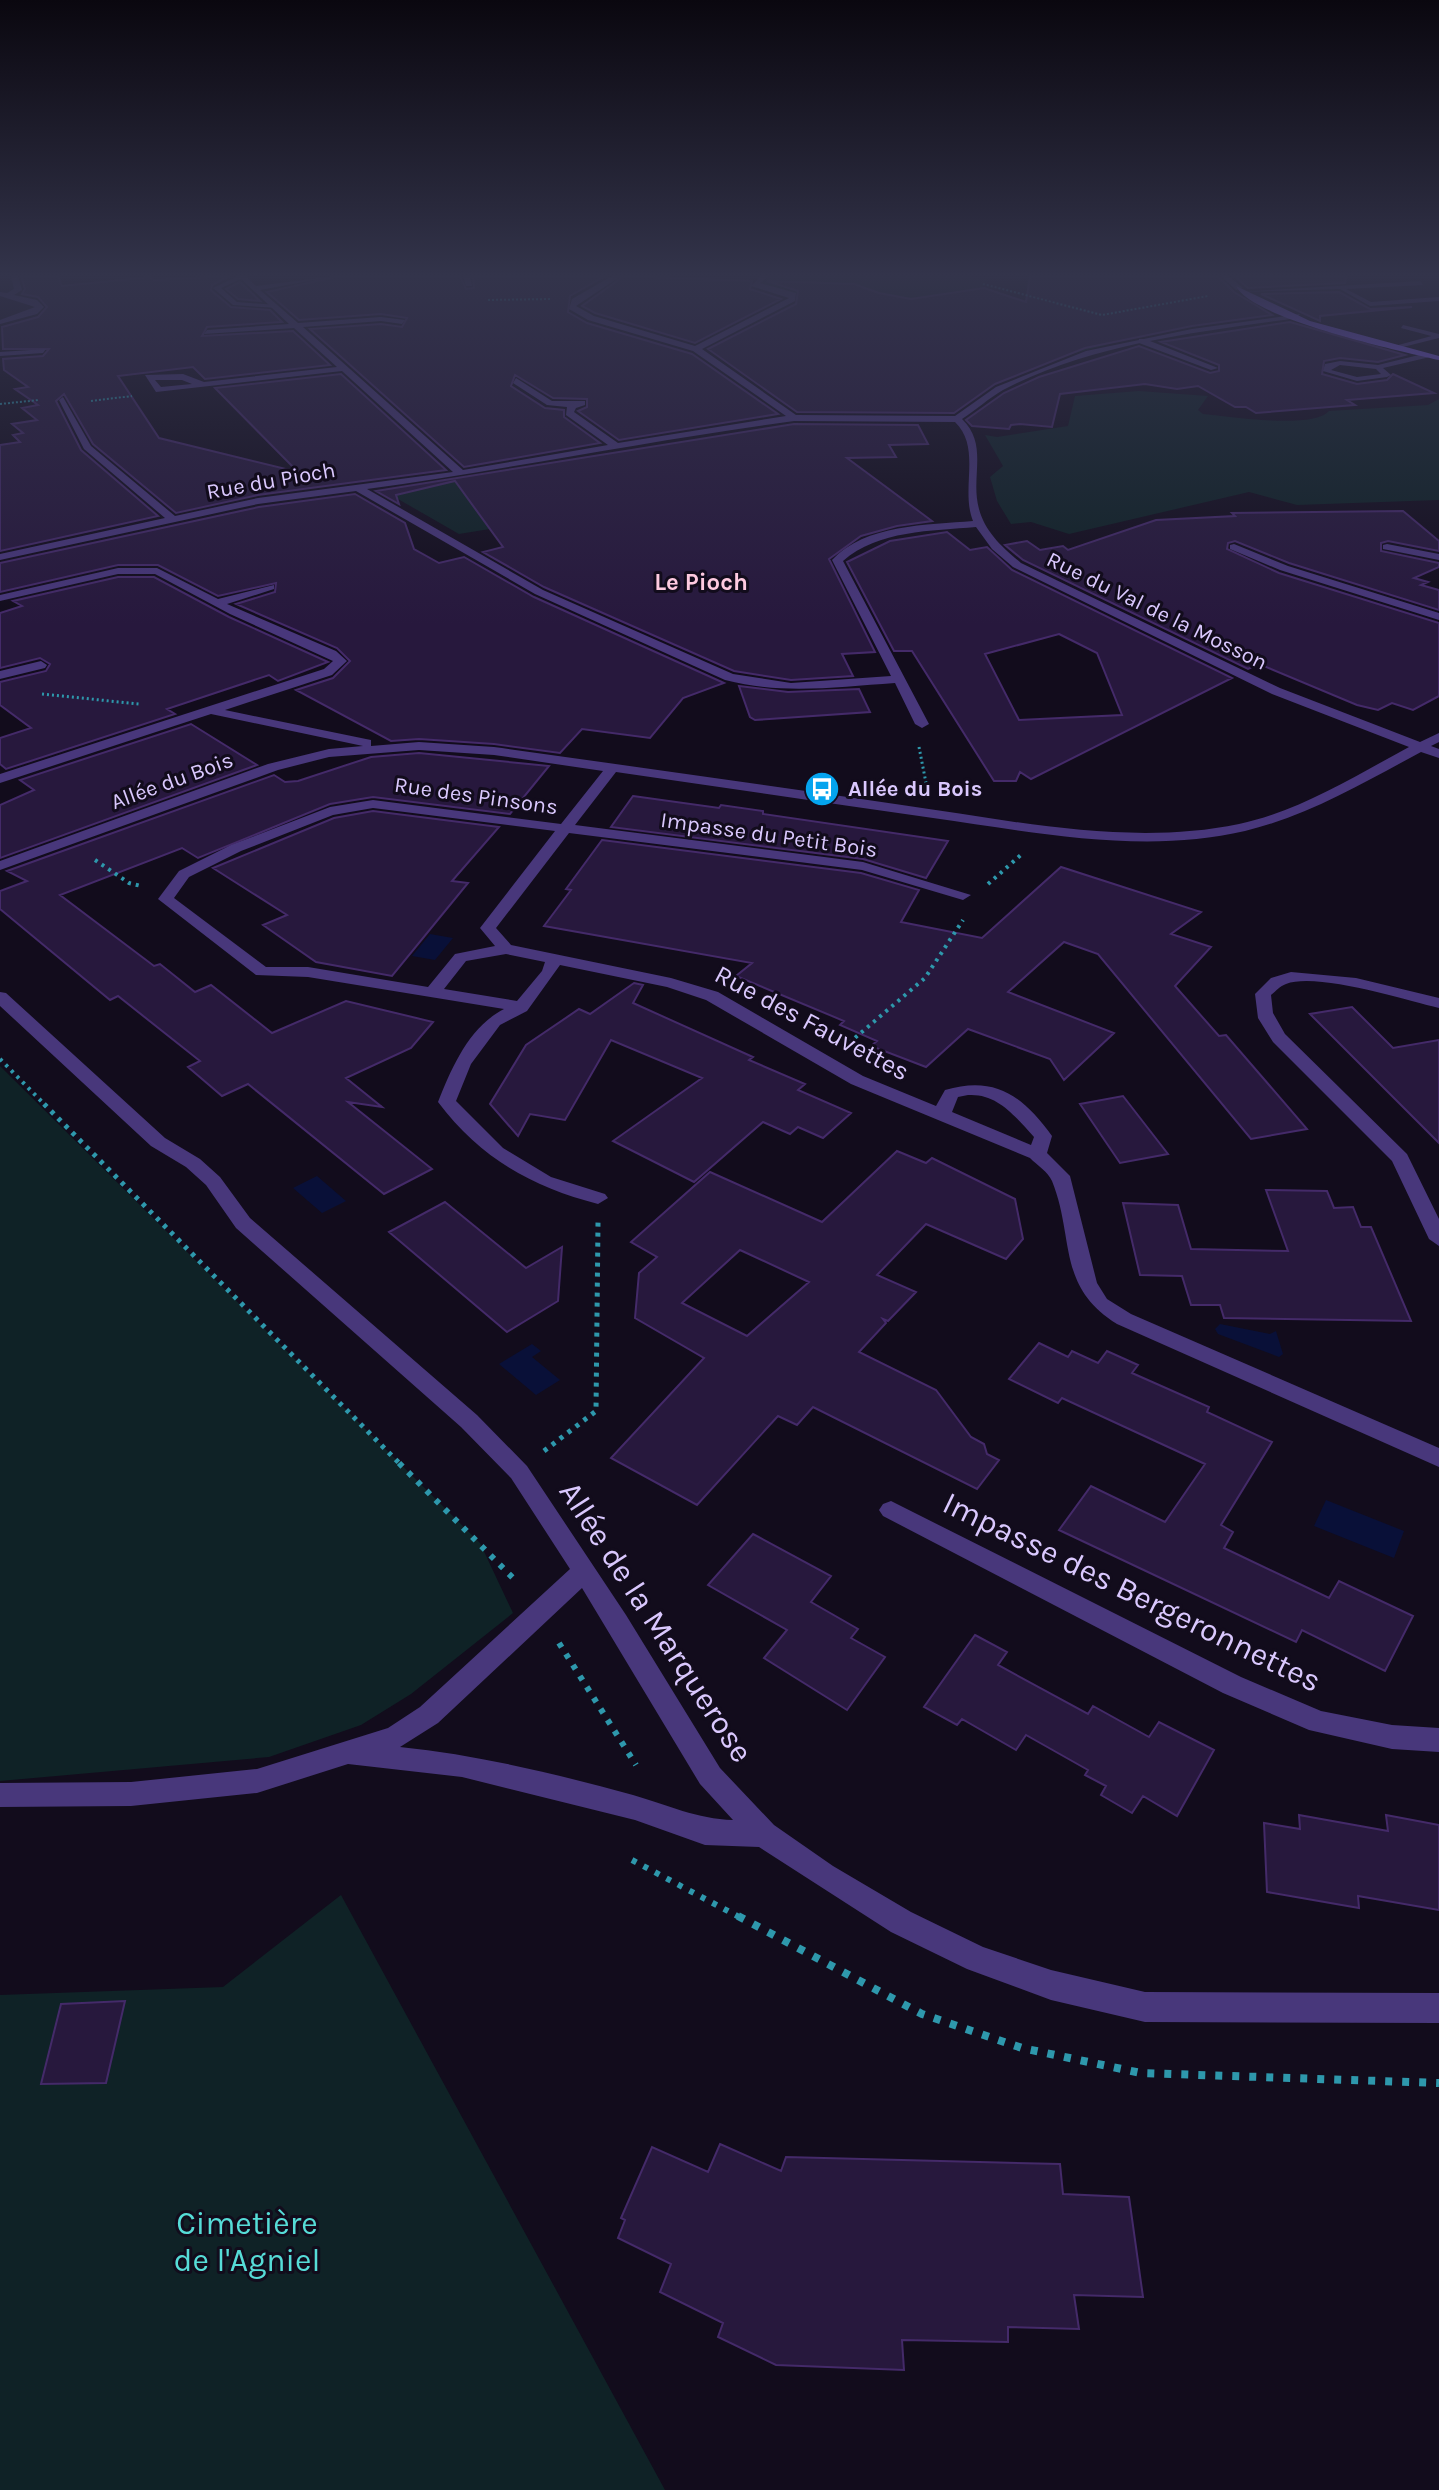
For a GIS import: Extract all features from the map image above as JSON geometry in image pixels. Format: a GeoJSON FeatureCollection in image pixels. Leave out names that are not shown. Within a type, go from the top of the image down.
{"type":"FeatureCollection","features":[{"type":"Feature","properties":{"kind":"street"},"geometry":{"type":"LineString","coordinates":[[372,392],[460,473]]}},
{"type":"Feature","properties":{"kind":"street"},"geometry":{"type":"LineString","coordinates":[[533,392],[550,403],[568,405],[569,413],[617,447]]}},
{"type":"Feature","properties":{"kind":"street"},"geometry":{"type":"LineString","coordinates":[[757,392],[794,418]]}},
{"type":"Feature","properties":{"kind":"street"},"geometry":{"type":"LineString","coordinates":[[922,724],[837,560],[842,554],[882,536],[979,524],[972,503],[975,456],[968,427],[957,419],[995,392]]}},
{"type":"Feature","properties":{"kind":"street"},"geometry":{"type":"LineString","coordinates":[[64,401],[87,447],[174,520]]}},
{"type":"Feature","properties":{"kind":"street","name":"Rue du Pioch"},"geometry":{"type":"LineString","coordinates":[[0,557],[258,501],[460,473],[794,418],[957,419]]}},
{"type":"Feature","properties":{"kind":"street"},"geometry":{"type":"LineString","coordinates":[[355,486],[539,592],[729,677],[774,686],[899,679]]}},
{"type":"Feature","properties":{"kind":"street","name":"Rue du Val de la Mosson"},"geometry":{"type":"LineString","coordinates":[[979,524],[989,543],[1017,565],[1276,691],[1439,754]]}},
{"type":"Feature","properties":{"kind":"street"},"geometry":{"type":"LineString","coordinates":[[1234,547],[1284,568],[1439,617]]}},
{"type":"Feature","properties":{"kind":"street"},"geometry":{"type":"LineString","coordinates":[[1387,547],[1439,557]]}},
{"type":"Feature","properties":{"kind":"street"},"geometry":{"type":"LineString","coordinates":[[0,598],[118,571],[157,571],[341,661],[328,672],[0,779]]}},
{"type":"Feature","properties":{"kind":"street"},"geometry":{"type":"LineString","coordinates":[[217,603],[270,587]]}},
{"type":"Feature","properties":{"kind":"street"},"geometry":{"type":"LineString","coordinates":[[0,675],[41,665]]}},
{"type":"Feature","properties":{"kind":"street"},"geometry":{"type":"LineString","coordinates":[[212,711],[381,747]]}},
{"type":"Feature","properties":{"kind":"street","name":"Allée du Bois"},"geometry":{"type":"LineString","coordinates":[[0,866],[273,767],[329,753],[381,747],[449,746],[1050,830],[1113,836],[1177,836],[1242,827],[1295,809],[1439,737]]}},
{"type":"Feature","properties":{"kind":"street"},"geometry":{"type":"LineString","coordinates":[[506,949],[488,928],[612,768]]}},
{"type":"Feature","properties":{"kind":"street","name":"Rue des Pinsons"},"geometry":{"type":"LineString","coordinates":[[166,899],[184,874],[236,848],[330,811],[373,804],[566,830]]}},
{"type":"Feature","properties":{"kind":"street","name":"Impasse du Petit Bois"},"geometry":{"type":"LineString","coordinates":[[566,830],[863,866],[963,895]]}},
{"type":"Feature","properties":{"kind":"street"},"geometry":{"type":"LineString","coordinates":[[166,899],[262,972],[308,972],[521,1007]]}},
{"type":"Feature","properties":{"kind":"street"},"geometry":{"type":"LineString","coordinates":[[433,992],[461,957],[506,949]]}},
{"type":"Feature","properties":{"kind":"street","name":"Rue des Fauvettes"},"geometry":{"type":"LineString","coordinates":[[506,949],[671,983],[712,996],[826,1063],[941,1116],[1037,1154],[1060,1176],[1087,1283],[1100,1304],[1124,1319],[1439,1458]]}},
{"type":"Feature","properties":{"kind":"street"},"geometry":{"type":"LineString","coordinates":[[554,960],[550,972],[521,1007],[494,1021],[462,1063],[447,1102],[496,1152],[544,1181],[598,1198]]}},
{"type":"Feature","properties":{"kind":"street"},"geometry":{"type":"LineString","coordinates":[[1439,1003],[1332,980],[1298,977],[1277,981],[1263,994],[1262,1006],[1264,1018],[1279,1038],[1400,1158],[1439,1239]]}},
{"type":"Feature","properties":{"kind":"street","name":"Allée de la Marquerose"},"geometry":{"type":"LineString","coordinates":[[0,997],[158,1142],[193,1163],[213,1181],[243,1223],[469,1421],[519,1472],[710,1776],[764,1834],[823,1875],[901,1922],[977,1959],[1051,1985],[1145,2007],[1439,2008]]}},
{"type":"Feature","properties":{"kind":"street","name":"Rue des Fauvettes"},"geometry":{"type":"LineString","coordinates":[[941,1116],[951,1094],[966,1088],[1004,1094],[1043,1136],[1037,1154]]}},
{"type":"Feature","properties":{"kind":"street","name":"Impasse des Bergeronnettes"},"geometry":{"type":"LineString","coordinates":[[891,1510],[1232,1685],[1303,1716],[1392,1737],[1439,1740]]}},
{"type":"Feature","properties":{"kind":"street"},"geometry":{"type":"LineString","coordinates":[[0,1795],[131,1794],[257,1781],[396,1737],[429,1715],[584,1571]]}},
{"type":"Feature","properties":{"kind":"street"},"geometry":{"type":"LineString","coordinates":[[348,1754],[462,1765],[635,1808],[705,1832],[764,1834]]}},
{"type":"Feature","properties":{"kind":"path"},"geometry":{"type":"LineString","coordinates":[[0,404],[140,392]]}},
{"type":"Feature","properties":{"kind":"path"},"geometry":{"type":"LineString","coordinates":[[34,693],[153,705]]}},
{"type":"Feature","properties":{"kind":"path"},"geometry":{"type":"LineString","coordinates":[[922,724],[916,730],[930,801]]}},
{"type":"Feature","properties":{"kind":"path"},"geometry":{"type":"LineString","coordinates":[[826,1063],[925,978],[967,914],[963,895],[978,892],[1050,830]]}},
{"type":"Feature","properties":{"kind":"path"},"geometry":{"type":"LineString","coordinates":[[68,842],[129,883],[146,887],[166,899]]}},
{"type":"Feature","properties":{"kind":"path"},"geometry":{"type":"LineString","coordinates":[[0,1059],[518,1583]]}},
{"type":"Feature","properties":{"kind":"path"},"geometry":{"type":"LineString","coordinates":[[519,1472],[596,1411],[598,1198]]}},
{"type":"Feature","properties":{"kind":"path"},"geometry":{"type":"LineString","coordinates":[[559,1643],[636,1765]]}},
{"type":"Feature","properties":{"kind":"green space"},"geometry":{"type":"Polygon","coordinates":[[[1156,392],[1208,396],[1198,410],[1203,414],[1288,421],[1320,417],[1329,411],[1428,405],[1439,399],[1439,500],[1297,505],[1249,492],[1069,534],[1031,522],[1011,524],[997,501],[990,477],[1003,466],[985,435],[997,437],[1068,426],[1075,396],[1156,392]]]}},
{"type":"Feature","properties":{"kind":"green space"},"geometry":{"type":"Polygon","coordinates":[[[487,475],[575,515],[459,534],[384,491],[487,475]]]}},
{"type":"Feature","properties":{"kind":"green space"},"geometry":{"type":"Polygon","coordinates":[[[0,1066],[480,1543],[513,1613],[411,1694],[361,1725],[269,1757],[0,1781],[0,1066]]]}},
{"type":"Feature","properties":{"kind":"green space","name":"Cimetière de l'Agniel"},"geometry":{"type":"Polygon","coordinates":[[[341,1895],[665,2490],[0,2490],[0,1995],[223,1987],[341,1895]]]}},
{"type":"Feature","properties":{"kind":"shaded area"},"geometry":{"type":"Polygon","coordinates":[[[430,934],[453,938],[435,960],[412,956],[430,934]]]}},
{"type":"Feature","properties":{"kind":"shaded area"},"geometry":{"type":"Polygon","coordinates":[[[317,1176],[346,1201],[322,1213],[293,1188],[317,1176]]]}},
{"type":"Feature","properties":{"kind":"shaded area"},"geometry":{"type":"Polygon","coordinates":[[[1220,1324],[1270,1334],[1276,1331],[1283,1354],[1279,1357],[1218,1334],[1215,1329],[1220,1324]]]}},
{"type":"Feature","properties":{"kind":"shaded area"},"geometry":{"type":"Polygon","coordinates":[[[532,1344],[541,1351],[532,1357],[560,1380],[536,1395],[499,1364],[532,1344]]]}},
{"type":"Feature","properties":{"kind":"shaded area"},"geometry":{"type":"Polygon","coordinates":[[[1326,1500],[1404,1531],[1394,1558],[1314,1526],[1326,1500]]]}},
{"type":"Feature","properties":{"kind":"building"},"geometry":{"type":"Polygon","coordinates":[[[20,392],[129,392],[159,438],[298,472],[219,392],[361,392],[446,470],[258,495],[176,513],[93,444],[64,394],[56,401],[81,450],[158,516],[0,551],[0,445],[20,442],[13,435],[23,433],[12,424],[37,420],[22,408],[38,405],[20,392]]]}},
{"type":"Feature","properties":{"kind":"building"},"geometry":{"type":"Polygon","coordinates":[[[381,392],[521,392],[545,408],[564,410],[564,417],[600,443],[464,467],[381,392]]]}},
{"type":"Feature","properties":{"kind":"building"},"geometry":{"type":"Polygon","coordinates":[[[543,392],[747,392],[778,414],[619,440],[578,411],[587,407],[587,399],[553,398],[543,392]]]}},
{"type":"Feature","properties":{"kind":"building"},"geometry":{"type":"Polygon","coordinates":[[[769,392],[983,392],[954,413],[797,412],[769,392]]]}},
{"type":"Feature","properties":{"kind":"building"},"geometry":{"type":"Polygon","coordinates":[[[1075,392],[1060,394],[1052,427],[1020,424],[1011,425],[1009,429],[972,426],[966,420],[1004,393],[1075,392]]]}},
{"type":"Feature","properties":{"kind":"building"},"geometry":{"type":"Polygon","coordinates":[[[1209,392],[1434,393],[1347,400],[1355,405],[1256,413],[1246,407],[1235,407],[1209,392]]]}},
{"type":"Feature","properties":{"kind":"building"},"geometry":{"type":"Polygon","coordinates":[[[794,424],[918,425],[928,444],[889,445],[896,457],[847,458],[932,521],[861,536],[829,559],[875,652],[842,654],[853,676],[791,680],[734,671],[544,587],[483,552],[503,547],[455,481],[396,495],[399,504],[376,491],[794,424]]]}},
{"type":"Feature","properties":{"kind":"building"},"geometry":{"type":"Polygon","coordinates":[[[355,494],[405,523],[414,549],[439,563],[464,557],[534,597],[724,683],[683,698],[650,738],[582,729],[560,753],[494,744],[419,739],[391,741],[296,690],[333,678],[350,661],[337,648],[236,604],[275,592],[276,583],[218,596],[158,565],[118,565],[0,592],[0,563],[259,507],[355,494]]]}},
{"type":"Feature","properties":{"kind":"building"},"geometry":{"type":"Polygon","coordinates":[[[1403,511],[1439,541],[1439,551],[1388,541],[1381,543],[1381,551],[1439,563],[1439,567],[1414,578],[1428,582],[1421,585],[1439,590],[1439,610],[1289,563],[1235,541],[1228,543],[1227,549],[1279,573],[1439,623],[1439,696],[1413,710],[1392,703],[1378,710],[1357,705],[1259,664],[1248,669],[1023,560],[1005,545],[1027,541],[1040,550],[1063,546],[1068,550],[1156,520],[1235,516],[1232,513],[1403,511]]]}},
{"type":"Feature","properties":{"kind":"building"},"geometry":{"type":"Polygon","coordinates":[[[947,532],[970,550],[987,547],[1012,570],[1232,678],[1031,779],[1020,772],[1016,781],[994,781],[912,651],[894,651],[847,562],[890,541],[947,532]],[[1059,634],[985,654],[1019,720],[1122,715],[1097,653],[1059,634]]]}},
{"type":"Feature","properties":{"kind":"building"},"geometry":{"type":"Polygon","coordinates":[[[118,577],[154,577],[229,617],[328,662],[278,681],[269,675],[167,709],[175,714],[6,769],[0,764],[0,738],[31,728],[0,705],[0,682],[46,671],[50,664],[40,658],[0,668],[0,613],[22,606],[13,601],[118,577]]]}},
{"type":"Feature","properties":{"kind":"building"},"geometry":{"type":"Polygon","coordinates":[[[739,686],[788,692],[859,689],[870,712],[755,720],[750,717],[739,686]]]}},
{"type":"Feature","properties":{"kind":"building"},"geometry":{"type":"Polygon","coordinates":[[[191,724],[257,765],[0,858],[0,805],[34,790],[20,780],[191,724]]]}},
{"type":"Feature","properties":{"kind":"building"},"geometry":{"type":"Polygon","coordinates":[[[419,753],[549,766],[510,814],[373,797],[330,804],[198,858],[182,848],[60,895],[154,966],[160,964],[195,992],[211,985],[272,1033],[346,1001],[433,1022],[411,1048],[346,1078],[382,1107],[348,1102],[432,1169],[384,1194],[248,1084],[222,1096],[188,1067],[200,1061],[118,996],[110,1000],[0,909],[0,891],[27,881],[7,871],[274,775],[285,782],[298,781],[371,757],[419,753]]]}},
{"type":"Feature","properties":{"kind":"building"},"geometry":{"type":"Polygon","coordinates":[[[633,796],[763,811],[763,814],[948,841],[926,878],[863,859],[611,827],[633,796]]]}},
{"type":"Feature","properties":{"kind":"building"},"geometry":{"type":"Polygon","coordinates":[[[373,811],[499,827],[452,881],[468,883],[392,976],[316,962],[263,925],[287,915],[213,868],[334,818],[373,811]]]}},
{"type":"Feature","properties":{"kind":"building"},"geometry":{"type":"Polygon","coordinates":[[[602,840],[861,873],[919,890],[901,922],[982,938],[1061,867],[1201,912],[1171,934],[1211,947],[1175,986],[1219,1036],[1226,1035],[1307,1129],[1251,1139],[1098,954],[1064,942],[1008,992],[1114,1033],[1064,1080],[1050,1059],[968,1029],[926,1067],[871,1046],[877,1041],[840,1025],[844,1021],[736,976],[752,963],[544,926],[571,890],[566,889],[602,840]]]}},
{"type":"Feature","properties":{"kind":"building"},"geometry":{"type":"Polygon","coordinates":[[[634,983],[643,985],[633,1003],[753,1057],[749,1060],[805,1084],[798,1090],[851,1113],[823,1138],[798,1127],[790,1134],[763,1122],[694,1182],[613,1141],[702,1078],[611,1040],[565,1120],[530,1114],[518,1136],[490,1104],[526,1045],[579,1009],[590,1014],[634,983]]]}},
{"type":"Feature","properties":{"kind":"building"},"geometry":{"type":"Polygon","coordinates":[[[1352,1007],[1393,1048],[1439,1040],[1439,1143],[1310,1014],[1352,1007]]]}},
{"type":"Feature","properties":{"kind":"building"},"geometry":{"type":"Polygon","coordinates":[[[1123,1096],[1168,1154],[1120,1163],[1080,1104],[1123,1096]]]}},
{"type":"Feature","properties":{"kind":"building"},"geometry":{"type":"Polygon","coordinates":[[[897,1151],[926,1163],[932,1158],[1015,1199],[1023,1239],[1006,1259],[926,1224],[877,1275],[916,1292],[888,1321],[883,1319],[886,1323],[859,1352],[936,1390],[971,1437],[984,1444],[987,1454],[999,1460],[977,1489],[813,1407],[797,1425],[778,1416],[697,1505],[611,1458],[704,1358],[635,1318],[639,1273],[657,1257],[631,1242],[710,1172],[822,1222],[897,1151]],[[740,1250],[682,1303],[747,1336],[809,1282],[740,1250]]]}},
{"type":"Feature","properties":{"kind":"building"},"geometry":{"type":"Polygon","coordinates":[[[1266,1190],[1327,1191],[1334,1208],[1353,1207],[1361,1227],[1371,1227],[1411,1321],[1224,1318],[1220,1305],[1191,1305],[1182,1276],[1140,1275],[1123,1203],[1178,1205],[1191,1249],[1288,1251],[1266,1190]]]}},
{"type":"Feature","properties":{"kind":"building"},"geometry":{"type":"Polygon","coordinates":[[[445,1202],[526,1268],[562,1247],[558,1301],[507,1332],[389,1232],[445,1202]]]}},
{"type":"Feature","properties":{"kind":"building"},"geometry":{"type":"Polygon","coordinates":[[[1039,1343],[1068,1357],[1072,1351],[1098,1363],[1107,1351],[1138,1365],[1132,1373],[1209,1407],[1207,1412],[1272,1442],[1221,1525],[1233,1532],[1224,1548],[1329,1598],[1339,1581],[1413,1616],[1385,1671],[1302,1630],[1296,1642],[1059,1530],[1091,1486],[1165,1522],[1205,1464],[1062,1398],[1058,1403],[1009,1379],[1039,1343]]]}},
{"type":"Feature","properties":{"kind":"building"},"geometry":{"type":"Polygon","coordinates":[[[753,1534],[831,1576],[811,1602],[858,1629],[851,1638],[885,1657],[847,1710],[764,1658],[787,1630],[708,1585],[753,1534]]]}},
{"type":"Feature","properties":{"kind":"building"},"geometry":{"type":"Polygon","coordinates":[[[975,1635],[1007,1652],[998,1665],[1088,1714],[1093,1706],[1149,1737],[1159,1722],[1214,1750],[1177,1816],[1143,1796],[1132,1813],[1101,1795],[1106,1786],[1085,1775],[1088,1770],[1026,1735],[1016,1750],[962,1719],[957,1725],[924,1707],[975,1635]]]}},
{"type":"Feature","properties":{"kind":"building"},"geometry":{"type":"Polygon","coordinates":[[[1299,1815],[1388,1831],[1386,1815],[1439,1825],[1439,1910],[1358,1896],[1359,1908],[1267,1892],[1264,1823],[1300,1829],[1299,1815]]]}},
{"type":"Feature","properties":{"kind":"building"},"geometry":{"type":"Polygon","coordinates":[[[125,2001],[106,2083],[41,2084],[61,2004],[125,2001]]]}},
{"type":"Feature","properties":{"kind":"building"},"geometry":{"type":"Polygon","coordinates":[[[720,2144],[781,2171],[786,2157],[1060,2164],[1063,2194],[1129,2197],[1143,2297],[1074,2295],[1079,2329],[1008,2327],[1008,2342],[902,2340],[904,2370],[776,2365],[718,2337],[723,2323],[660,2292],[671,2264],[618,2238],[625,2220],[621,2218],[652,2147],[708,2172],[720,2144]]]}},
{"type":"Feature","properties":{"kind":"place","name":"Allée du Bois"},"geometry":{"type":"Point","coordinates":[822,789]}},
{"type":"Feature","properties":{"kind":"district","name":"Le Pioch"},"geometry":{"type":"Point","coordinates":[701,582]}}]}
